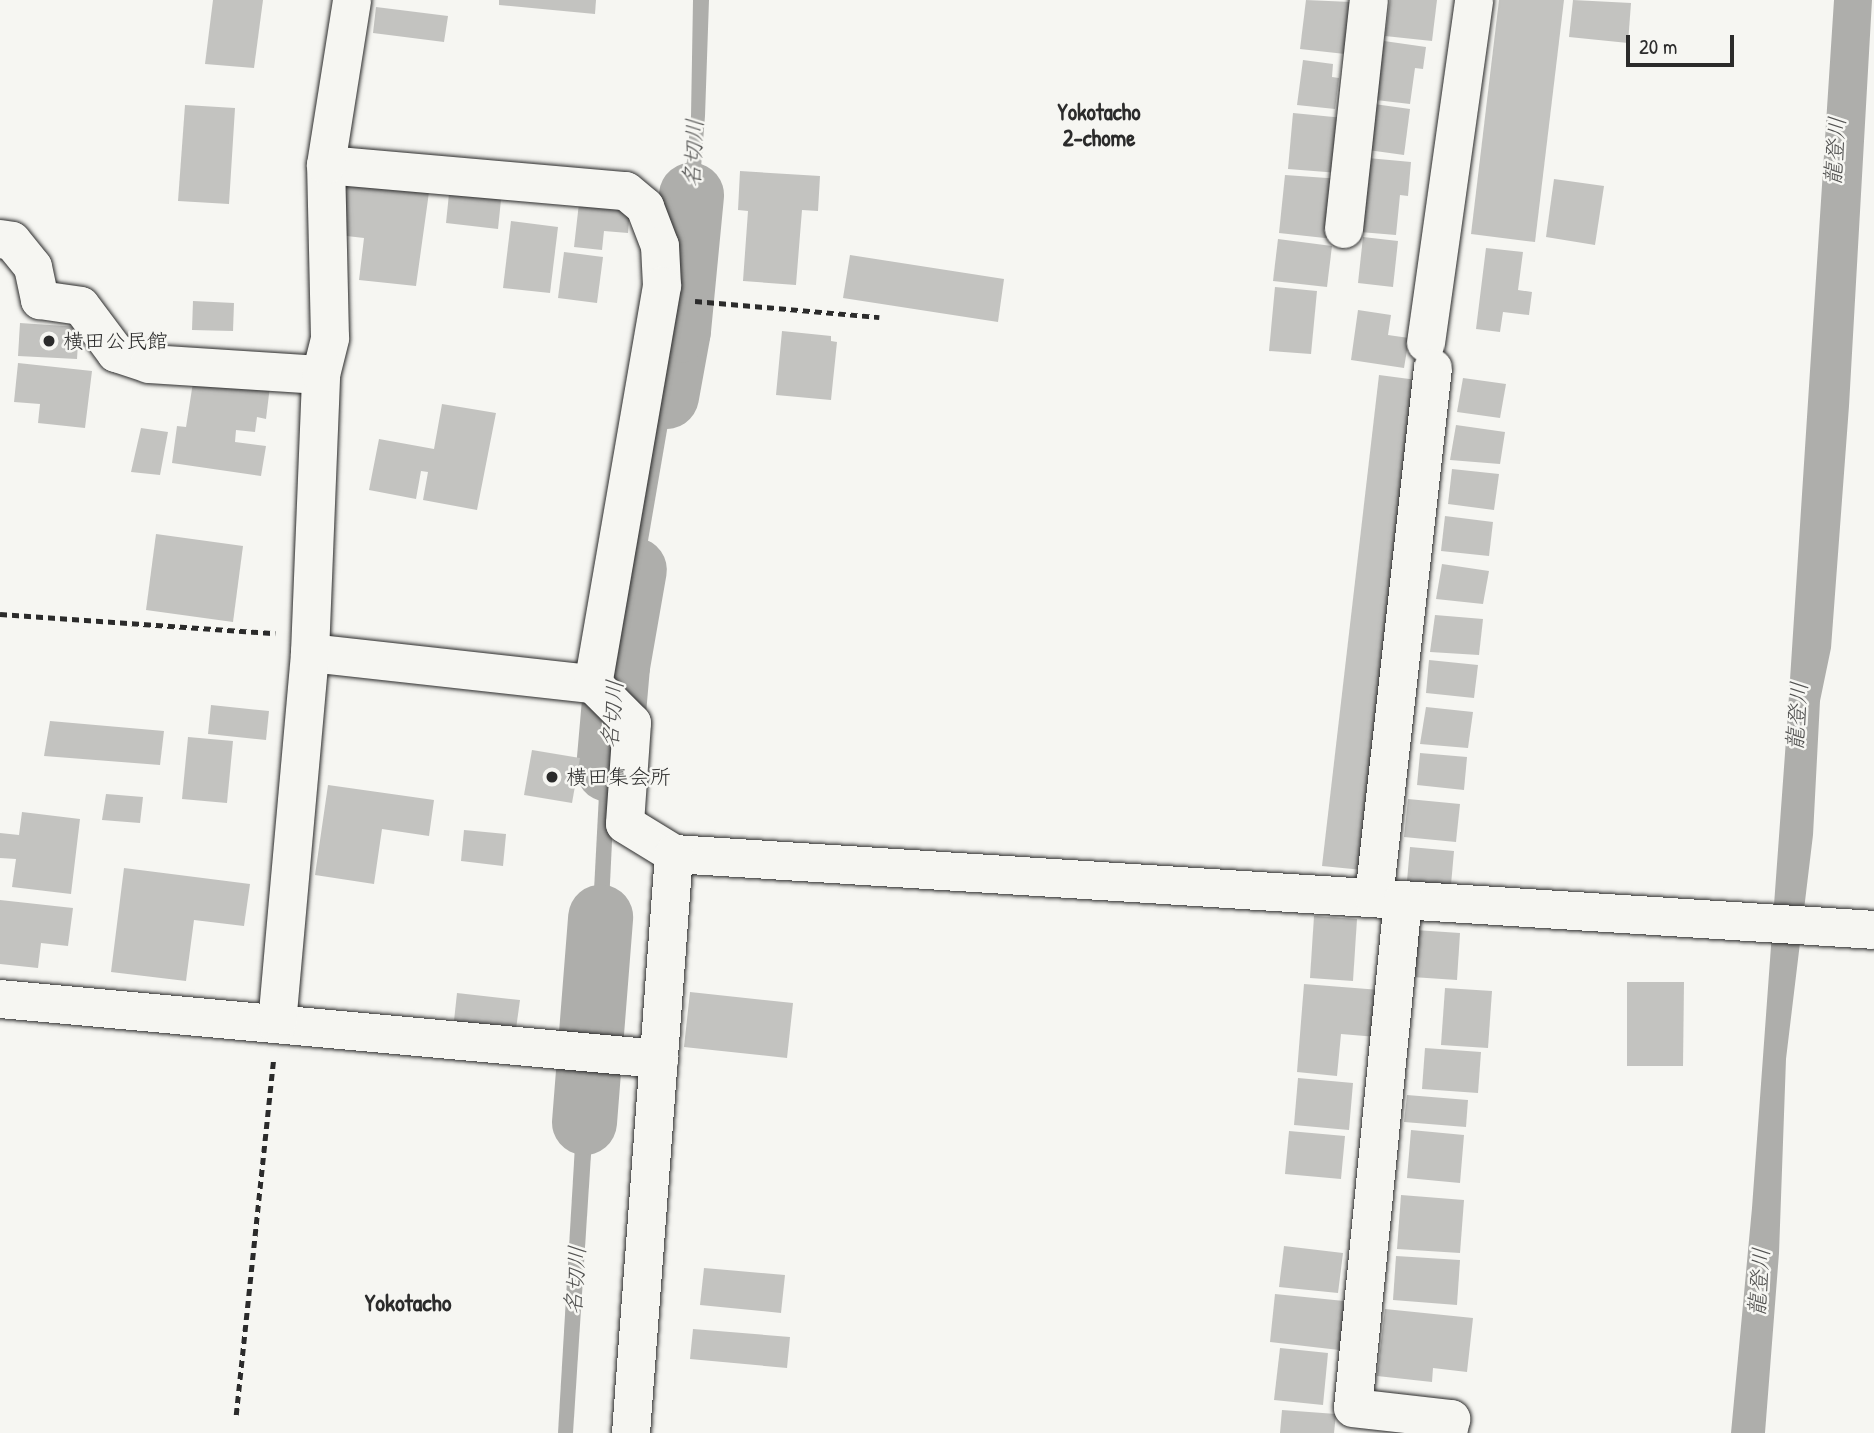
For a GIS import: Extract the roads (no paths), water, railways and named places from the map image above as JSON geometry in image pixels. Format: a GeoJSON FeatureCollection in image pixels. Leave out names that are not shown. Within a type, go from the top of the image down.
{"type":"FeatureCollection","features":[{"type":"Feature","properties":{"kind":"street"},"geometry":{"type":"LineString","coordinates":[[277,1024],[311,645],[321,375],[330,338],[327,165],[352,0]]}},
{"type":"Feature","properties":{"kind":"street"},"geometry":{"type":"LineString","coordinates":[[1344,229],[1369,0]]}},
{"type":"Feature","properties":{"kind":"street"},"geometry":{"type":"LineString","coordinates":[[1448,1433],[1451,1419],[1353,1408],[1430,355],[1474,0]]}},
{"type":"Feature","properties":{"kind":"street"},"geometry":{"type":"LineString","coordinates":[[327,165],[626,191],[645,206],[660,246],[662,286],[593,684]]}},
{"type":"Feature","properties":{"kind":"street"},"geometry":{"type":"LineString","coordinates":[[0,239],[12,241],[33,267],[40,300],[81,306],[116,353],[149,364],[321,375]]}},
{"type":"Feature","properties":{"kind":"street"},"geometry":{"type":"LineString","coordinates":[[311,645],[593,684],[632,723],[625,824],[674,854],[1874,930]]}},
{"type":"Feature","properties":{"kind":"street"},"geometry":{"type":"LineString","coordinates":[[631,1433],[674,854]]}},
{"type":"Feature","properties":{"kind":"street"},"geometry":{"type":"LineString","coordinates":[[0,999],[659,1059]]}},
{"type":"Feature","properties":{"kind":"water"},"geometry":{"type":"Polygon","coordinates":[[[693,0],[709,0],[705,116],[692,284],[676,281],[691,116],[693,0]]]}},
{"type":"Feature","properties":{"kind":"water","name":"龍登川"},"geometry":{"type":"Polygon","coordinates":[[[1834,0],[1872,0],[1849,406],[1831,648],[1820,701],[1813,835],[1786,1059],[1779,1253],[1765,1433],[1731,1433],[1752,1208],[1787,726],[1834,0]]]}},
{"type":"Feature","properties":{"kind":"water"},"geometry":{"type":"Polygon","coordinates":[[[670,305],[688,308],[628,657],[611,654],[670,305]]]}},
{"type":"Feature","properties":{"kind":"water"},"geometry":{"type":"Polygon","coordinates":[[[603,717],[618,717],[604,1008],[588,1006],[603,717]]]}},
{"type":"Feature","properties":{"kind":"water"},"geometry":{"type":"Polygon","coordinates":[[[580,1061],[597,1062],[573,1433],[558,1433],[580,1061]]]}},
{"type":"Feature","properties":{"kind":"waterway","name":"名切川"},"geometry":{"type":"LineString","coordinates":[[666,396],[678,330],[691,195]]}},
{"type":"Feature","properties":{"kind":"waterway","name":"名切川"},"geometry":{"type":"LineString","coordinates":[[608,769],[617,666],[634,569]]}},
{"type":"Feature","properties":{"kind":"waterway","name":"名切川"},"geometry":{"type":"LineString","coordinates":[[584,1122],[600,917]]}},
{"type":"Feature","properties":{"kind":"place","name":"横田公民館"},"geometry":{"type":"Point","coordinates":[49,341]}},
{"type":"Feature","properties":{"kind":"place","name":"横田集会所"},"geometry":{"type":"Point","coordinates":[552,777]}},
{"type":"Feature","properties":{"kind":"district","name":"Yokotacho 2-chome"},"geometry":{"type":"Point","coordinates":[1099,125]}},
{"type":"Feature","properties":{"kind":"district","name":"Yokotacho"},"geometry":{"type":"Point","coordinates":[408,1303]}}]}
